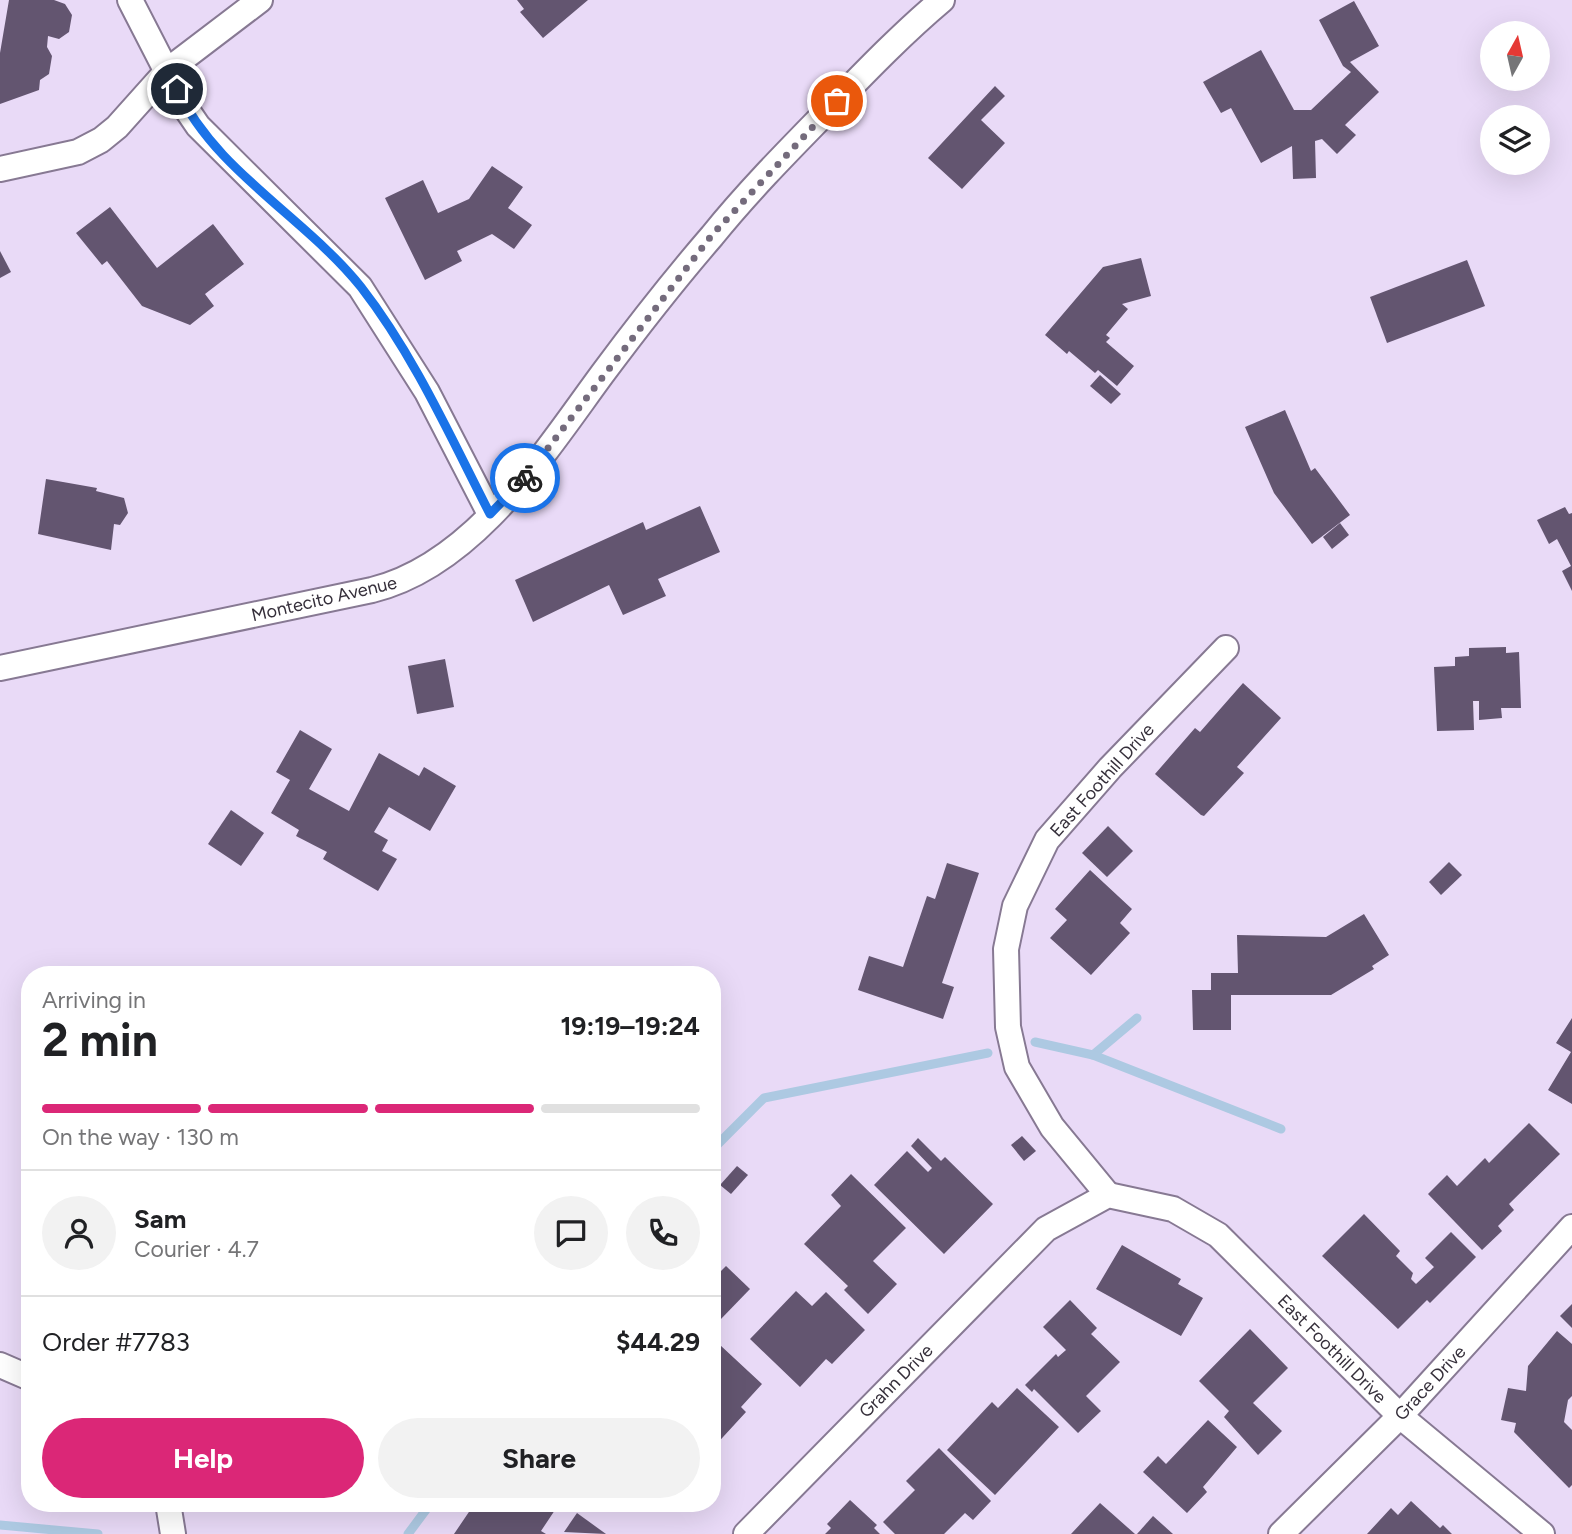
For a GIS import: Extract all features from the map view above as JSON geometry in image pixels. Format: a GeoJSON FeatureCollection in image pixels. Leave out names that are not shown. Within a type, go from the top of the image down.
{"type":"FeatureCollection","features":[{"type":"Feature","properties":{"kind":"street"},"geometry":{"type":"LineString","coordinates":[[130,0],[185,107],[216,147],[360,287],[427,393],[490,514]]}},
{"type":"Feature","properties":{"kind":"street"},"geometry":{"type":"LineString","coordinates":[[0,169],[78,152],[101,140],[117,127],[168,70],[260,0]]}},
{"type":"Feature","properties":{"kind":"street","name":"Montecito Avenue"},"geometry":{"type":"LineString","coordinates":[[0,668],[391,585],[430,566],[490,514],[534,469],[617,355],[735,209],[871,67],[942,0]]}},
{"type":"Feature","properties":{"kind":"street","name":"East Foothill Drive"},"geometry":{"type":"LineString","coordinates":[[1226,648],[1110,768],[1047,841],[1015,906],[1006,949],[1008,1027],[1017,1067],[1052,1127],[1108,1195],[1173,1209],[1218,1235],[1400,1416],[1542,1534]]}},
{"type":"Feature","properties":{"kind":"street","name":"Grahn Drive"},"geometry":{"type":"LineString","coordinates":[[746,1534],[1046,1229],[1108,1195]]}},
{"type":"Feature","properties":{"kind":"street","name":"Grace Drive"},"geometry":{"type":"LineString","coordinates":[[1281,1534],[1400,1416],[1572,1227]]}},
{"type":"Feature","properties":{"kind":"street"},"geometry":{"type":"LineString","coordinates":[[0,1365],[21,1374]]}},
{"type":"Feature","properties":{"kind":"street"},"geometry":{"type":"LineString","coordinates":[[169,1512],[173,1534]]}},
{"type":"Feature","properties":{"kind":"building"},"geometry":{"type":"Polygon","coordinates":[[[9,0],[54,0],[65,4],[72,15],[69,32],[59,39],[48,36],[47,47],[52,56],[49,74],[40,80],[39,90],[0,104],[0,53],[9,0]]]}},
{"type":"Feature","properties":{"kind":"building"},"geometry":{"type":"Polygon","coordinates":[[[517,0],[588,0],[543,38],[520,12],[524,9],[517,0]]]}},
{"type":"Feature","properties":{"kind":"building"},"geometry":{"type":"Polygon","coordinates":[[[1354,1],[1379,46],[1350,62],[1379,92],[1345,125],[1356,135],[1337,154],[1322,139],[1315,141],[1316,178],[1293,179],[1292,146],[1261,163],[1231,108],[1221,113],[1203,82],[1261,50],[1294,110],[1311,110],[1351,72],[1343,66],[1319,20],[1354,1]]]}},
{"type":"Feature","properties":{"kind":"building"},"geometry":{"type":"Polygon","coordinates":[[[995,86],[1005,96],[981,120],[1005,143],[962,189],[928,158],[995,86]]]}},
{"type":"Feature","properties":{"kind":"building"},"geometry":{"type":"Polygon","coordinates":[[[492,166],[523,187],[508,208],[532,225],[514,249],[492,234],[457,251],[462,261],[425,280],[385,198],[423,180],[438,213],[469,199],[492,166]]]}},
{"type":"Feature","properties":{"kind":"building"},"geometry":{"type":"Polygon","coordinates":[[[110,207],[157,268],[213,224],[244,264],[205,294],[214,306],[190,325],[142,306],[107,261],[102,265],[76,233],[110,207]]]}},
{"type":"Feature","properties":{"kind":"building"},"geometry":{"type":"Polygon","coordinates":[[[0,251],[11,272],[0,278],[0,251]]]}},
{"type":"Feature","properties":{"kind":"building"},"geometry":{"type":"Polygon","coordinates":[[[1141,258],[1151,296],[1122,304],[1128,309],[1106,335],[1110,338],[1106,342],[1134,366],[1117,386],[1098,370],[1095,373],[1069,351],[1067,354],[1045,335],[1103,267],[1141,258]]]}},
{"type":"Feature","properties":{"kind":"building"},"geometry":{"type":"Polygon","coordinates":[[[1467,260],[1485,306],[1387,343],[1370,297],[1467,260]]]}},
{"type":"Feature","properties":{"kind":"building"},"geometry":{"type":"Polygon","coordinates":[[[1100,375],[1121,394],[1111,404],[1090,386],[1100,375]]]}},
{"type":"Feature","properties":{"kind":"building"},"geometry":{"type":"Polygon","coordinates":[[[1285,410],[1311,471],[1315,468],[1350,515],[1312,544],[1274,493],[1245,427],[1285,410]]]}},
{"type":"Feature","properties":{"kind":"building"},"geometry":{"type":"Polygon","coordinates":[[[46,479],[97,488],[96,491],[124,498],[128,513],[120,525],[114,524],[111,550],[38,534],[46,479]]]}},
{"type":"Feature","properties":{"kind":"building"},"geometry":{"type":"Polygon","coordinates":[[[700,506],[720,552],[658,579],[666,596],[623,615],[609,585],[533,622],[515,580],[643,522],[646,530],[700,506]]]}},
{"type":"Feature","properties":{"kind":"building"},"geometry":{"type":"Polygon","coordinates":[[[1565,507],[1569,514],[1572,513],[1572,591],[1562,571],[1571,566],[1557,539],[1549,544],[1537,520],[1565,507]]]}},
{"type":"Feature","properties":{"kind":"building"},"geometry":{"type":"Polygon","coordinates":[[[1340,523],[1349,535],[1332,549],[1323,537],[1340,523]]]}},
{"type":"Feature","properties":{"kind":"building"},"geometry":{"type":"Polygon","coordinates":[[[1506,647],[1506,653],[1519,652],[1521,708],[1501,708],[1502,718],[1479,720],[1479,701],[1473,701],[1474,730],[1437,731],[1434,667],[1455,666],[1455,657],[1469,656],[1469,648],[1506,647]]]}},
{"type":"Feature","properties":{"kind":"building"},"geometry":{"type":"Polygon","coordinates":[[[445,659],[454,707],[417,714],[408,666],[445,659]]]}},
{"type":"Feature","properties":{"kind":"building"},"geometry":{"type":"Polygon","coordinates":[[[1243,683],[1281,718],[1237,767],[1244,773],[1204,816],[1155,774],[1195,728],[1200,732],[1243,683]]]}},
{"type":"Feature","properties":{"kind":"building"},"geometry":{"type":"Polygon","coordinates":[[[300,730],[332,749],[309,789],[349,811],[379,753],[419,776],[424,767],[456,786],[430,831],[389,807],[374,832],[388,840],[382,851],[397,859],[378,891],[323,859],[327,852],[296,836],[299,830],[271,813],[290,780],[276,772],[300,730]]]}},
{"type":"Feature","properties":{"kind":"building"},"geometry":{"type":"Polygon","coordinates":[[[231,810],[264,833],[241,866],[208,844],[231,810]]]}},
{"type":"Feature","properties":{"kind":"building"},"geometry":{"type":"Polygon","coordinates":[[[1108,826],[1133,851],[1107,877],[1082,853],[1108,826]]]}},
{"type":"Feature","properties":{"kind":"building"},"geometry":{"type":"Polygon","coordinates":[[[1449,862],[1462,875],[1441,895],[1429,882],[1449,862]]]}},
{"type":"Feature","properties":{"kind":"building"},"geometry":{"type":"Polygon","coordinates":[[[947,863],[979,873],[942,983],[954,987],[943,1019],[858,990],[869,956],[903,967],[927,896],[935,899],[947,863]]]}},
{"type":"Feature","properties":{"kind":"building"},"geometry":{"type":"Polygon","coordinates":[[[1090,870],[1132,909],[1120,923],[1130,933],[1091,975],[1050,938],[1067,920],[1055,909],[1090,870]]]}},
{"type":"Feature","properties":{"kind":"building"},"geometry":{"type":"Polygon","coordinates":[[[1364,914],[1389,955],[1372,966],[1374,969],[1331,995],[1231,995],[1231,1030],[1193,1030],[1192,990],[1211,990],[1211,973],[1238,973],[1237,935],[1326,937],[1364,914]]]}},
{"type":"Feature","properties":{"kind":"building"},"geometry":{"type":"Polygon","coordinates":[[[1572,1018],[1572,1104],[1548,1090],[1571,1052],[1556,1043],[1572,1018]]]}},
{"type":"Feature","properties":{"kind":"building"},"geometry":{"type":"Polygon","coordinates":[[[1529,1123],[1560,1154],[1509,1204],[1514,1210],[1498,1226],[1502,1231],[1482,1250],[1428,1194],[1447,1175],[1457,1186],[1485,1158],[1489,1163],[1529,1123]]]}},
{"type":"Feature","properties":{"kind":"building"},"geometry":{"type":"Polygon","coordinates":[[[1022,1136],[1036,1151],[1024,1161],[1011,1145],[1022,1136]]]}},
{"type":"Feature","properties":{"kind":"building"},"geometry":{"type":"Polygon","coordinates":[[[918,1138],[941,1161],[945,1157],[993,1204],[944,1254],[874,1185],[907,1151],[928,1172],[932,1168],[911,1146],[918,1138]]]}},
{"type":"Feature","properties":{"kind":"building"},"geometry":{"type":"Polygon","coordinates":[[[737,1166],[748,1175],[731,1194],[721,1184],[737,1166]]]}},
{"type":"Feature","properties":{"kind":"building"},"geometry":{"type":"Polygon","coordinates":[[[851,1174],[906,1228],[873,1261],[897,1284],[868,1314],[844,1290],[848,1286],[804,1244],[841,1206],[831,1195],[851,1174]]]}},
{"type":"Feature","properties":{"kind":"building"},"geometry":{"type":"Polygon","coordinates":[[[1364,1214],[1400,1251],[1396,1256],[1413,1273],[1411,1279],[1416,1284],[1434,1267],[1425,1258],[1451,1232],[1476,1257],[1430,1303],[1427,1300],[1398,1329],[1322,1256],[1364,1214]]]}},
{"type":"Feature","properties":{"kind":"building"},"geometry":{"type":"Polygon","coordinates":[[[1122,1245],[1181,1279],[1178,1284],[1203,1298],[1181,1336],[1096,1289],[1122,1245]]]}},
{"type":"Feature","properties":{"kind":"building"},"geometry":{"type":"Polygon","coordinates":[[[726,1266],[750,1289],[721,1319],[721,1271],[726,1266]]]}},
{"type":"Feature","properties":{"kind":"building"},"geometry":{"type":"Polygon","coordinates":[[[796,1291],[812,1306],[826,1292],[865,1330],[832,1364],[826,1359],[800,1387],[750,1339],[796,1291]]]}},
{"type":"Feature","properties":{"kind":"building"},"geometry":{"type":"Polygon","coordinates":[[[1070,1300],[1097,1328],[1091,1334],[1120,1362],[1086,1396],[1101,1411],[1078,1433],[1034,1389],[1032,1392],[1025,1385],[1056,1354],[1058,1357],[1066,1350],[1043,1327],[1070,1300]]]}},
{"type":"Feature","properties":{"kind":"building"},"geometry":{"type":"Polygon","coordinates":[[[1572,1304],[1572,1328],[1560,1316],[1572,1304]]]}},
{"type":"Feature","properties":{"kind":"building"},"geometry":{"type":"Polygon","coordinates":[[[1250,1329],[1288,1368],[1253,1403],[1282,1431],[1258,1455],[1224,1417],[1229,1411],[1199,1381],[1250,1329]]]}},
{"type":"Feature","properties":{"kind":"building"},"geometry":{"type":"Polygon","coordinates":[[[1557,1331],[1572,1344],[1572,1396],[1568,1400],[1564,1422],[1572,1430],[1572,1485],[1569,1488],[1514,1432],[1516,1423],[1501,1420],[1508,1388],[1526,1391],[1528,1366],[1557,1331]]]}},
{"type":"Feature","properties":{"kind":"building"},"geometry":{"type":"Polygon","coordinates":[[[721,1346],[762,1384],[741,1407],[746,1412],[721,1439],[721,1346]]]}},
{"type":"Feature","properties":{"kind":"building"},"geometry":{"type":"Polygon","coordinates":[[[1017,1388],[1059,1427],[995,1495],[947,1450],[992,1402],[998,1408],[1017,1388]]]}},
{"type":"Feature","properties":{"kind":"building"},"geometry":{"type":"Polygon","coordinates":[[[1208,1420],[1237,1447],[1203,1487],[1207,1492],[1187,1513],[1143,1472],[1158,1456],[1166,1464],[1208,1420]]]}},
{"type":"Feature","properties":{"kind":"building"},"geometry":{"type":"Polygon","coordinates":[[[939,1448],[991,1501],[973,1520],[965,1513],[944,1534],[895,1534],[883,1522],[915,1490],[906,1481],[939,1448]]]}},
{"type":"Feature","properties":{"kind":"building"},"geometry":{"type":"Polygon","coordinates":[[[850,1500],[877,1525],[874,1528],[880,1534],[825,1534],[831,1528],[827,1524],[850,1500]]]}},
{"type":"Feature","properties":{"kind":"building"},"geometry":{"type":"Polygon","coordinates":[[[1411,1501],[1440,1528],[1443,1525],[1452,1534],[1367,1534],[1391,1508],[1398,1515],[1411,1501]]]}},
{"type":"Feature","properties":{"kind":"building"},"geometry":{"type":"Polygon","coordinates":[[[1100,1503],[1135,1534],[1071,1534],[1100,1503]]]}},
{"type":"Feature","properties":{"kind":"building"},"geometry":{"type":"Polygon","coordinates":[[[469,1512],[554,1512],[541,1531],[546,1534],[454,1534],[469,1512]]]}},
{"type":"Feature","properties":{"kind":"building"},"geometry":{"type":"Polygon","coordinates":[[[577,1513],[606,1534],[564,1532],[577,1513]]]}},
{"type":"Feature","properties":{"kind":"building"},"geometry":{"type":"Polygon","coordinates":[[[1153,1516],[1173,1534],[1137,1534],[1153,1516]]]}},
{"type":"Feature","properties":{"kind":"waterway"},"geometry":{"type":"LineString","coordinates":[[1035,1042],[1093,1055],[1137,1018]]}},
{"type":"Feature","properties":{"kind":"waterway"},"geometry":{"type":"LineString","coordinates":[[721,1141],[764,1098],[988,1053]]}},
{"type":"Feature","properties":{"kind":"waterway"},"geometry":{"type":"LineString","coordinates":[[1093,1055],[1281,1129]]}},
{"type":"Feature","properties":{"kind":"waterway"},"geometry":{"type":"LineString","coordinates":[[408,1534],[424,1512]]}},
{"type":"Feature","properties":{"kind":"waterway"},"geometry":{"type":"LineString","coordinates":[[0,1525],[98,1534]]}},
{"type":"Feature","properties":{"kind":"way so far"},"geometry":{"type":"LineString","coordinates":[[525,478],[560,435],[601,375],[712,235],[837,101]]}},
{"type":"Feature","properties":{"kind":"route"},"geometry":{"type":"LineString","coordinates":[[177,89],[185,107],[216,147],[360,287],[427,393],[490,514],[525,478]]}}]}
